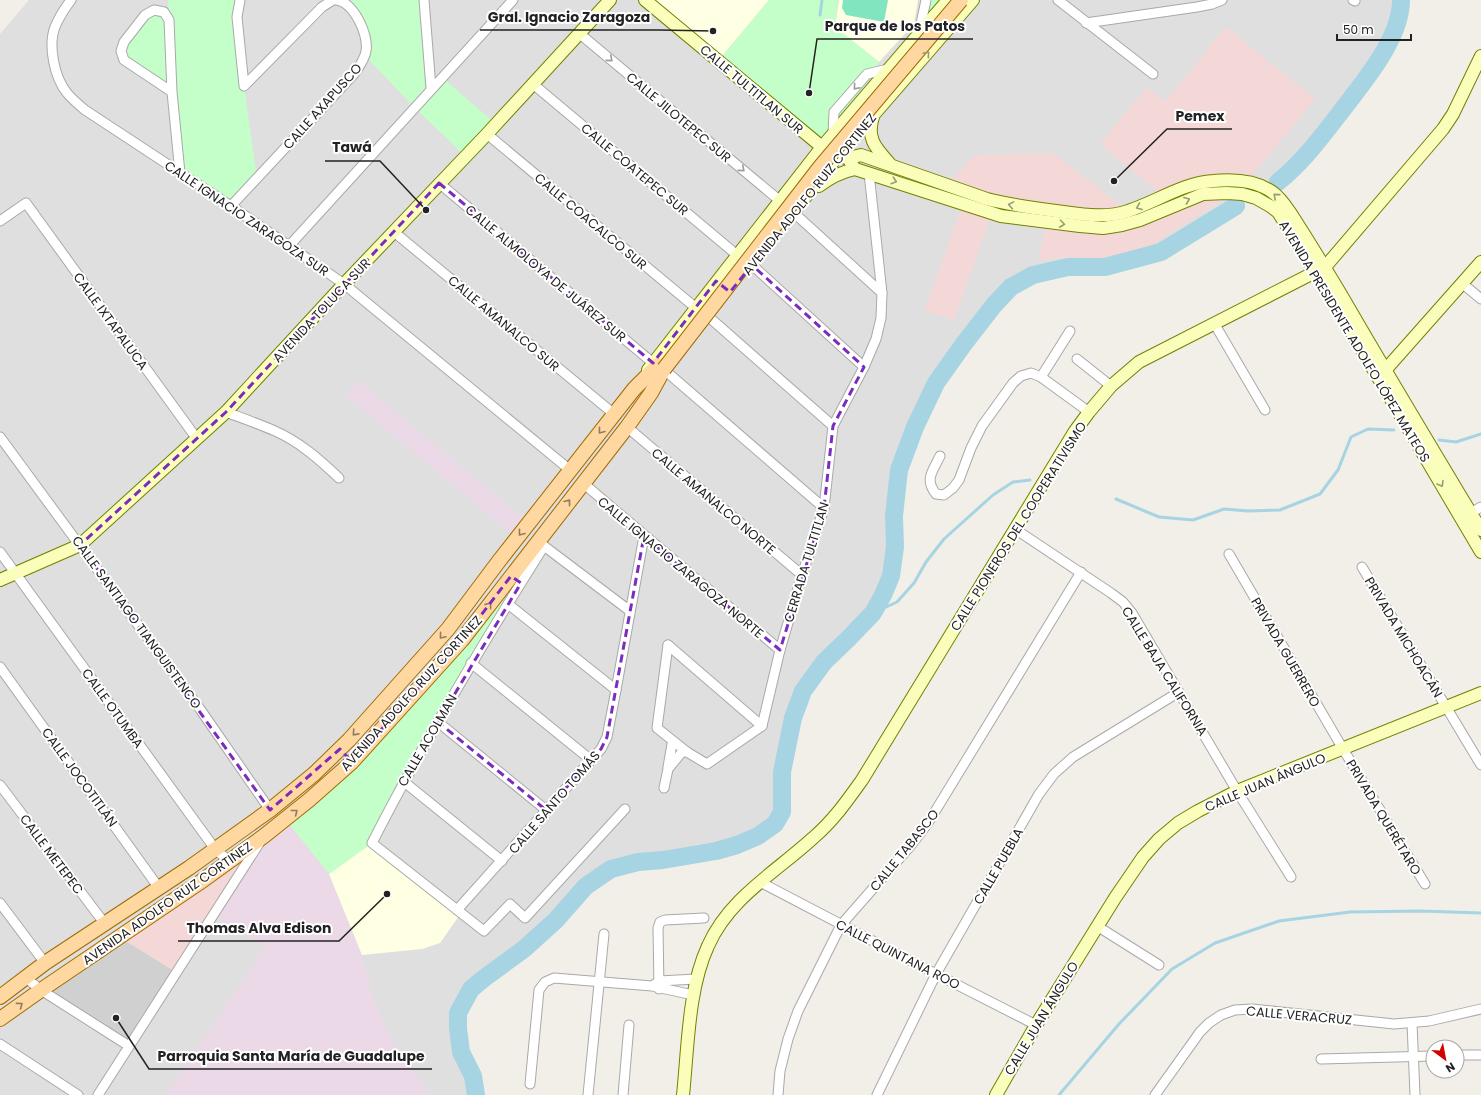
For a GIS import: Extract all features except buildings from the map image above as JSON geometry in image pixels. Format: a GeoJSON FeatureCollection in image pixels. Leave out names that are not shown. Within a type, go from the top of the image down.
{"type":"FeatureCollection","features":[{"type":"Feature","properties":{"kind":"main road","name":"AVENIDA ADOLFO RUIZ CORTINEZ"},"geometry":{"type":"LineString","coordinates":[[0,1019],[264,836],[309,800],[352,762],[462,640],[541,544],[583,483],[651,393],[660,367],[814,165],[953,0]]}},
{"type":"Feature","properties":{"kind":"main road","name":"AVENIDA ADOLFO RUIZ CORTINEZ"},"geometry":{"type":"LineString","coordinates":[[0,997],[45,963],[159,888],[270,810],[314,774],[340,749],[424,658],[634,389],[660,367],[820,167],[961,0]]}},
{"type":"Feature","properties":{"kind":"main road"},"geometry":{"type":"LineString","coordinates":[[340,749],[352,762]]}},
{"type":"Feature","properties":{"kind":"street","name":"CALLE IGNACIO ZARAGOZA SUR"},"geometry":{"type":"LineString","coordinates":[[71,0],[54,28],[52,48],[56,73],[66,92],[84,110],[231,206],[344,284],[570,470]]}},
{"type":"Feature","properties":{"kind":"street"},"geometry":{"type":"LineString","coordinates":[[240,0],[237,17],[244,86],[322,7],[332,0]]}},
{"type":"Feature","properties":{"kind":"street","name":"CALLE AXAPUSCO"},"geometry":{"type":"LineString","coordinates":[[231,206],[354,74],[363,60],[366,52],[366,40],[362,28],[350,8],[336,0]]}},
{"type":"Feature","properties":{"kind":"street"},"geometry":{"type":"LineString","coordinates":[[424,0],[431,88]]}},
{"type":"Feature","properties":{"kind":"street"},"geometry":{"type":"LineString","coordinates":[[289,246],[431,88],[513,0]]}},
{"type":"Feature","properties":{"kind":"street","name":"AVENIDA TOLUCA SUR"},"geometry":{"type":"LineString","coordinates":[[0,580],[80,545],[226,412],[344,284],[487,134],[610,0]]}},
{"type":"Feature","properties":{"kind":"street","name":"CALLE TULTITLAN SUR"},"geometry":{"type":"LineString","coordinates":[[645,0],[822,147]]}},
{"type":"Feature","properties":{"kind":"street"},"geometry":{"type":"LineString","coordinates":[[919,33],[926,0]]}},
{"type":"Feature","properties":{"kind":"street","name":"AVENIDA ADOLFO RUIZ CORTINEZ"},"geometry":{"type":"LineString","coordinates":[[660,367],[669,344],[779,200],[822,147],[948,0]]}},
{"type":"Feature","properties":{"kind":"street","name":"AVENIDA ADOLFO RUIZ CORTINEZ"},"geometry":{"type":"LineString","coordinates":[[660,367],[710,318],[807,196],[843,155],[873,115],[973,0]]}},
{"type":"Feature","properties":{"kind":"street"},"geometry":{"type":"LineString","coordinates":[[1058,0],[1153,74]]}},
{"type":"Feature","properties":{"kind":"street"},"geometry":{"type":"LineString","coordinates":[[1086,22],[1197,7],[1222,0]]}},
{"type":"Feature","properties":{"kind":"street"},"geometry":{"type":"LineString","coordinates":[[172,92],[124,60],[121,51],[124,42],[145,15],[154,10],[164,12],[169,20],[172,92],[180,173]]}},
{"type":"Feature","properties":{"kind":"street"},"geometry":{"type":"LineString","coordinates":[[843,155],[844,135],[917,48],[927,32],[934,16]]}},
{"type":"Feature","properties":{"kind":"street","name":"CALLE JILOTEPEC SUR"},"geometry":{"type":"LineString","coordinates":[[580,34],[779,200]]}},
{"type":"Feature","properties":{"kind":"street","name":"CALLE PIONEROS DEL COOPERATIVISMO"},"geometry":{"type":"LineString","coordinates":[[683,1095],[696,979],[708,945],[721,923],[737,903],[760,882],[813,839],[844,806],[866,773],[1075,431],[1089,412],[1111,386],[1139,362],[1320,269],[1443,129],[1453,114],[1481,56]]}},
{"type":"Feature","properties":{"kind":"street","name":"CALLE COATEPEC SUR"},"geometry":{"type":"LineString","coordinates":[[533,84],[737,255]]}},
{"type":"Feature","properties":{"kind":"street"},"geometry":{"type":"LineString","coordinates":[[873,115],[870,131],[872,141],[891,165]]}},
{"type":"Feature","properties":{"kind":"street","name":"CALLE COACALCO SUR"},"geometry":{"type":"LineString","coordinates":[[487,134],[696,308]]}},
{"type":"Feature","properties":{"kind":"street"},"geometry":{"type":"LineString","coordinates":[[807,196],[829,178],[842,172],[855,169],[843,155],[822,147]]}},
{"type":"Feature","properties":{"kind":"street","name":"AVENIDA PRESIDENTE ADOLFO LÓPEZ MATEOS"},"geometry":{"type":"LineString","coordinates":[[843,155],[861,155],[994,201],[1036,209],[1101,216],[1128,211],[1201,182],[1212,180],[1234,180],[1261,185],[1275,194],[1286,206],[1320,269],[1382,374],[1471,512],[1481,530]]}},
{"type":"Feature","properties":{"kind":"street","name":"AVENIDA PRESIDENTE ADOLFO LÓPEZ MATEOS"},"geometry":{"type":"LineString","coordinates":[[855,169],[1001,216],[1103,228],[1140,220],[1203,194],[1242,194],[1256,198],[1278,212],[1320,269]]}},
{"type":"Feature","properties":{"kind":"street","name":"CERRADA TULTITLAN"},"geometry":{"type":"LineString","coordinates":[[762,726],[780,650],[824,508],[833,426],[864,367],[876,339],[881,318],[882,293],[869,173]]}},
{"type":"Feature","properties":{"kind":"street","name":"CALLE ALMOLOYA DE JUÁREZ SUR"},"geometry":{"type":"LineString","coordinates":[[439,183],[660,367],[824,508]]}},
{"type":"Feature","properties":{"kind":"street","name":"CALLE IXTAPALUCA"},"geometry":{"type":"LineString","coordinates":[[0,221],[26,203],[197,439]]}},
{"type":"Feature","properties":{"kind":"street"},"geometry":{"type":"LineString","coordinates":[[794,212],[882,293]]}},
{"type":"Feature","properties":{"kind":"street","name":"CALLE AMANALCO SUR"},"geometry":{"type":"LineString","coordinates":[[394,232],[614,414]]}},
{"type":"Feature","properties":{"kind":"street"},"geometry":{"type":"LineString","coordinates":[[1382,374],[1481,262]]}},
{"type":"Feature","properties":{"kind":"street"},"geometry":{"type":"LineString","coordinates":[[752,265],[864,367]]}},
{"type":"Feature","properties":{"kind":"street"},"geometry":{"type":"LineString","coordinates":[[716,281],[730,292]]}},
{"type":"Feature","properties":{"kind":"street"},"geometry":{"type":"LineString","coordinates":[[1463,284],[1481,299]]}},
{"type":"Feature","properties":{"kind":"street"},"geometry":{"type":"LineString","coordinates":[[710,318],[833,426]]}},
{"type":"Feature","properties":{"kind":"street"},"geometry":{"type":"LineString","coordinates":[[1214,323],[1265,410]]}},
{"type":"Feature","properties":{"kind":"street"},"geometry":{"type":"LineString","coordinates":[[1041,376],[1070,331]]}},
{"type":"Feature","properties":{"kind":"street"},"geometry":{"type":"LineString","coordinates":[[1077,359],[1111,386]]}},
{"type":"Feature","properties":{"kind":"street"},"geometry":{"type":"LineString","coordinates":[[940,456],[929,477],[930,487],[936,494],[944,495],[953,488],[959,480],[971,448],[982,426],[1013,383],[1021,376],[1031,373],[1041,376],[1089,412]]}},
{"type":"Feature","properties":{"kind":"street"},"geometry":{"type":"LineString","coordinates":[[226,412],[276,431],[295,442],[315,456],[339,478]]}},
{"type":"Feature","properties":{"kind":"street","name":"CALLE AMANALCO NORTE"},"geometry":{"type":"LineString","coordinates":[[626,427],[802,575]]}},
{"type":"Feature","properties":{"kind":"street","name":"CALLE SANTIAGO TIANGUISTENCO"},"geometry":{"type":"LineString","coordinates":[[0,437],[200,709],[270,810]]}},
{"type":"Feature","properties":{"kind":"street","name":"CALLE IGNACIO ZARAGOZA NORTE"},"geometry":{"type":"LineString","coordinates":[[583,483],[780,650]]}},
{"type":"Feature","properties":{"kind":"street","name":"AVENIDA PRESIDENTE ADOLFO LÓPEZ MATEOS"},"geometry":{"type":"LineString","coordinates":[[1471,512],[1481,552]]}},
{"type":"Feature","properties":{"kind":"street","name":"CALLE BAJA CALIFORNIA"},"geometry":{"type":"LineString","coordinates":[[1015,529],[1081,572],[1117,598],[1132,613],[1237,791],[1291,877]]}},
{"type":"Feature","properties":{"kind":"street","name":"CALLE SANTO TOMÁS"},"geometry":{"type":"LineString","coordinates":[[457,910],[601,750],[606,737],[616,690],[644,536]]}},
{"type":"Feature","properties":{"kind":"street"},"geometry":{"type":"LineString","coordinates":[[541,544],[630,612]]}},
{"type":"Feature","properties":{"kind":"street","name":"CALLE ACOLMAN"},"geometry":{"type":"LineString","coordinates":[[457,910],[372,843],[403,781],[471,663],[508,604],[541,544]]}},
{"type":"Feature","properties":{"kind":"street","name":"CALLE OTUMBA"},"geometry":{"type":"LineString","coordinates":[[0,552],[215,849],[229,861]]}},
{"type":"Feature","properties":{"kind":"street","name":"PRIVADA GUERRERO"},"geometry":{"type":"LineString","coordinates":[[1229,554],[1344,749]]}},
{"type":"Feature","properties":{"kind":"street","name":"PRIVADA MICHOACÁN"},"geometry":{"type":"LineString","coordinates":[[1362,567],[1481,765]]}},
{"type":"Feature","properties":{"kind":"street","name":"CALLE TABASCO"},"geometry":{"type":"LineString","coordinates":[[778,1095],[782,1064],[788,1039],[798,1011],[842,925],[912,844],[928,823],[1081,572]]}},
{"type":"Feature","properties":{"kind":"street"},"geometry":{"type":"LineString","coordinates":[[508,604],[616,690]]}},
{"type":"Feature","properties":{"kind":"street"},"geometry":{"type":"LineString","coordinates":[[668,645],[762,726],[707,764],[687,752],[657,728],[668,645]]}},
{"type":"Feature","properties":{"kind":"street"},"geometry":{"type":"LineString","coordinates":[[471,663],[592,760]]}},
{"type":"Feature","properties":{"kind":"street","name":"CALLE JOCOTITLÁN"},"geometry":{"type":"LineString","coordinates":[[0,667],[159,888]]}},
{"type":"Feature","properties":{"kind":"street","name":"CALLE PUEBLA"},"geometry":{"type":"LineString","coordinates":[[877,1095],[936,974],[1039,794],[1054,774],[1073,757],[1179,692]]}},
{"type":"Feature","properties":{"kind":"street","name":"CALLE JUAN ÁNGULO"},"geometry":{"type":"LineString","coordinates":[[996,1095],[1009,1070],[1097,926],[1143,857],[1159,839],[1184,819],[1237,791],[1481,693]]}},
{"type":"Feature","properties":{"kind":"street"},"geometry":{"type":"LineString","coordinates":[[438,722],[546,810]]}},
{"type":"Feature","properties":{"kind":"street"},"geometry":{"type":"LineString","coordinates":[[664,788],[674,742]]}},
{"type":"Feature","properties":{"kind":"street","name":"PRIVADA QUERÉTARO"},"geometry":{"type":"LineString","coordinates":[[1344,749],[1425,884]]}},
{"type":"Feature","properties":{"kind":"street"},"geometry":{"type":"LineString","coordinates":[[668,769],[682,752],[687,752]]}},
{"type":"Feature","properties":{"kind":"street"},"geometry":{"type":"LineString","coordinates":[[403,781],[502,861]]}},
{"type":"Feature","properties":{"kind":"street","name":"CALLE METEPEC"},"geometry":{"type":"LineString","coordinates":[[0,784],[105,924]]}},
{"type":"Feature","properties":{"kind":"street"},"geometry":{"type":"LineString","coordinates":[[457,910],[484,931],[510,904],[525,918],[625,809]]}},
{"type":"Feature","properties":{"kind":"street"},"geometry":{"type":"LineString","coordinates":[[98,1095],[264,836]]}},
{"type":"Feature","properties":{"kind":"street","name":"CALLE QUINTANA ROO"},"geometry":{"type":"LineString","coordinates":[[760,882],[1036,1025]]}},
{"type":"Feature","properties":{"kind":"street"},"geometry":{"type":"LineString","coordinates":[[0,903],[45,963]]}},
{"type":"Feature","properties":{"kind":"street"},"geometry":{"type":"LineString","coordinates":[[657,985],[658,928],[660,922],[665,920],[704,918]]}},
{"type":"Feature","properties":{"kind":"street"},"geometry":{"type":"LineString","coordinates":[[1097,926],[1159,965]]}},
{"type":"Feature","properties":{"kind":"street"},"geometry":{"type":"LineString","coordinates":[[588,1095],[604,934]]}},
{"type":"Feature","properties":{"kind":"street"},"geometry":{"type":"LineString","coordinates":[[26,978],[41,990],[129,1046]]}},
{"type":"Feature","properties":{"kind":"street"},"geometry":{"type":"LineString","coordinates":[[530,1084],[540,990],[545,982],[554,978],[657,985],[693,995]]}},
{"type":"Feature","properties":{"kind":"street"},"geometry":{"type":"LineString","coordinates":[[657,985],[696,979]]}},
{"type":"Feature","properties":{"kind":"street","name":"CALLE VERACRUZ"},"geometry":{"type":"LineString","coordinates":[[1155,1095],[1200,1032],[1209,1022],[1221,1015],[1235,1010],[1252,1009],[1376,1023],[1412,1023],[1429,1021],[1481,1009]]}},
{"type":"Feature","properties":{"kind":"street"},"geometry":{"type":"LineString","coordinates":[[1412,1023],[1415,1095]]}},
{"type":"Feature","properties":{"kind":"street"},"geometry":{"type":"LineString","coordinates":[[623,1095],[629,1025]]}},
{"type":"Feature","properties":{"kind":"street"},"geometry":{"type":"LineString","coordinates":[[0,1044],[78,1095]]}},
{"type":"Feature","properties":{"kind":"street"},"geometry":{"type":"LineString","coordinates":[[1465,1055],[1481,1055]]}},
{"type":"Feature","properties":{"kind":"street"},"geometry":{"type":"LineString","coordinates":[[1321,1059],[1425,1056]]}},
{"type":"Feature","properties":{"kind":"highlighted area"},"geometry":{"type":"Polygon","coordinates":[[[439,183],[653,363],[716,281],[730,292],[752,265],[864,367],[833,426],[824,508],[780,650],[644,536],[607,737],[601,749],[546,810],[438,722],[521,583],[511,576],[462,640],[352,762],[340,749],[270,810],[80,545],[226,412],[439,183]]]}},
{"type":"Feature","properties":{"kind":"shaded area"},"geometry":{"type":"Polygon","coordinates":[[[29,0],[1401,0],[1401,5],[1393,33],[1376,65],[1321,138],[1290,172],[1278,182],[1161,252],[1105,267],[1068,267],[1033,275],[1011,287],[994,305],[936,383],[915,427],[899,470],[894,516],[895,547],[891,576],[883,595],[873,613],[824,662],[803,691],[793,718],[782,772],[782,812],[775,824],[758,836],[737,845],[716,851],[663,860],[638,862],[611,869],[586,886],[556,920],[524,949],[471,989],[458,1013],[458,1028],[461,1052],[473,1076],[476,1095],[0,1095],[0,34],[29,0]]]}},
{"type":"Feature","properties":{"kind":"shaded area"},"geometry":{"type":"Polygon","coordinates":[[[649,0],[769,0],[718,61],[649,0]]]}},
{"type":"Feature","properties":{"kind":"shaded area"},"geometry":{"type":"Polygon","coordinates":[[[839,0],[918,0],[914,24],[879,62],[835,27],[839,0]]]}},
{"type":"Feature","properties":{"kind":"shaded area"},"geometry":{"type":"Polygon","coordinates":[[[1226,27],[1315,99],[1247,182],[1239,181],[1164,197],[1100,144],[1147,87],[1165,102],[1226,27]]]}},
{"type":"Feature","properties":{"kind":"shaded area"},"geometry":{"type":"Polygon","coordinates":[[[1053,153],[1128,211],[1075,214],[946,185],[975,155],[1053,153]]]}},
{"type":"Feature","properties":{"kind":"shaded area"},"geometry":{"type":"Polygon","coordinates":[[[1233,194],[1145,249],[1099,258],[1067,257],[1039,260],[1046,222],[1103,228],[1192,198],[1233,194]]]}},
{"type":"Feature","properties":{"kind":"shaded area"},"geometry":{"type":"Polygon","coordinates":[[[963,204],[992,213],[954,320],[924,311],[963,204]]]}},
{"type":"Feature","properties":{"kind":"shaded area"},"geometry":{"type":"Polygon","coordinates":[[[357,380],[529,523],[517,538],[346,396],[357,380]]]}},
{"type":"Feature","properties":{"kind":"shaded area"},"geometry":{"type":"Polygon","coordinates":[[[285,819],[329,874],[362,955],[372,996],[388,1033],[401,1055],[431,1095],[166,1095],[266,946],[213,915],[266,835],[285,819]]]}},
{"type":"Feature","properties":{"kind":"shaded area"},"geometry":{"type":"Polygon","coordinates":[[[264,836],[177,973],[119,937],[264,836]]]}},
{"type":"Feature","properties":{"kind":"shaded area"},"geometry":{"type":"Polygon","coordinates":[[[372,843],[461,913],[440,943],[422,949],[362,955],[329,874],[372,843]]]}},
{"type":"Feature","properties":{"kind":"shaded area"},"geometry":{"type":"Polygon","coordinates":[[[119,937],[177,973],[129,1046],[41,990],[119,937]]]}},
{"type":"Feature","properties":{"kind":"green space"},"geometry":{"type":"Polygon","coordinates":[[[168,0],[240,0],[244,86],[257,178],[231,206],[180,173],[172,92],[124,60],[124,42],[154,10],[169,19],[168,0]]]}},
{"type":"Feature","properties":{"kind":"green space"},"geometry":{"type":"Polygon","coordinates":[[[340,0],[424,0],[431,87],[442,77],[496,124],[465,156],[414,107],[365,56],[362,28],[340,0]]]}},
{"type":"Feature","properties":{"kind":"green space"},"geometry":{"type":"Polygon","coordinates":[[[769,0],[838,0],[835,27],[879,62],[842,124],[822,147],[718,61],[769,0]]]}},
{"type":"Feature","properties":{"kind":"green space"},"geometry":{"type":"Polygon","coordinates":[[[843,0],[888,0],[884,22],[846,15],[842,8],[843,0]]]}},
{"type":"Feature","properties":{"kind":"green space"},"geometry":{"type":"Polygon","coordinates":[[[926,0],[949,0],[919,33],[926,0]]]}},
{"type":"Feature","properties":{"kind":"green space"},"geometry":{"type":"Polygon","coordinates":[[[544,546],[372,843],[329,874],[285,819],[309,800],[544,546]]]}},
{"type":"Feature","properties":{"kind":"waterway"},"geometry":{"type":"LineString","coordinates":[[820,15],[822,0]]}},
{"type":"Feature","properties":{"kind":"waterway"},"geometry":{"type":"LineString","coordinates":[[1278,182],[1296,166],[1312,148],[1371,72],[1395,29],[1401,0]]}},
{"type":"Feature","properties":{"kind":"waterway"},"geometry":{"type":"LineString","coordinates":[[476,1095],[473,1076],[461,1052],[458,1028],[458,1013],[471,989],[524,949],[556,920],[586,886],[611,869],[638,862],[663,860],[716,851],[737,845],[758,836],[775,824],[782,812],[782,772],[793,718],[803,691],[824,662],[873,613],[883,595],[891,576],[895,547],[894,516],[899,470],[915,427],[936,383],[994,305],[1011,287],[1033,275],[1068,267],[1105,267],[1161,252],[1236,206]]}},
{"type":"Feature","properties":{"kind":"waterway"},"geometry":{"type":"LineString","coordinates":[[1116,499],[1159,517],[1193,520],[1224,509],[1248,511],[1280,510],[1320,494],[1338,470],[1351,437],[1368,429],[1394,430]]}},
{"type":"Feature","properties":{"kind":"waterway"},"geometry":{"type":"LineString","coordinates":[[1439,440],[1456,442],[1481,434]]}},
{"type":"Feature","properties":{"kind":"waterway"},"geometry":{"type":"LineString","coordinates":[[873,613],[897,602],[914,583],[926,562],[944,539],[993,495],[1013,482],[1030,480]]}},
{"type":"Feature","properties":{"kind":"waterway"},"geometry":{"type":"LineString","coordinates":[[1059,1095],[1119,1024],[1172,969],[1215,943],[1279,921],[1350,912],[1420,911],[1481,913]]}},
{"type":"Feature","properties":{"kind":"place","name":"Gral. Ignacio Zaragoza"},"geometry":{"type":"Point","coordinates":[713,31]}},
{"type":"Feature","properties":{"kind":"place","name":"Parque de los Patos"},"geometry":{"type":"Point","coordinates":[809,93]}},
{"type":"Feature","properties":{"kind":"place","name":"Pemex"},"geometry":{"type":"Point","coordinates":[1114,181]}},
{"type":"Feature","properties":{"kind":"place","name":"Tawá"},"geometry":{"type":"Point","coordinates":[426,210]}},
{"type":"Feature","properties":{"kind":"place","name":"Thomas Alva Edison"},"geometry":{"type":"Point","coordinates":[387,894]}},
{"type":"Feature","properties":{"kind":"place","name":"Parroquia Santa María de Guadalupe"},"geometry":{"type":"Point","coordinates":[116,1018]}}]}
